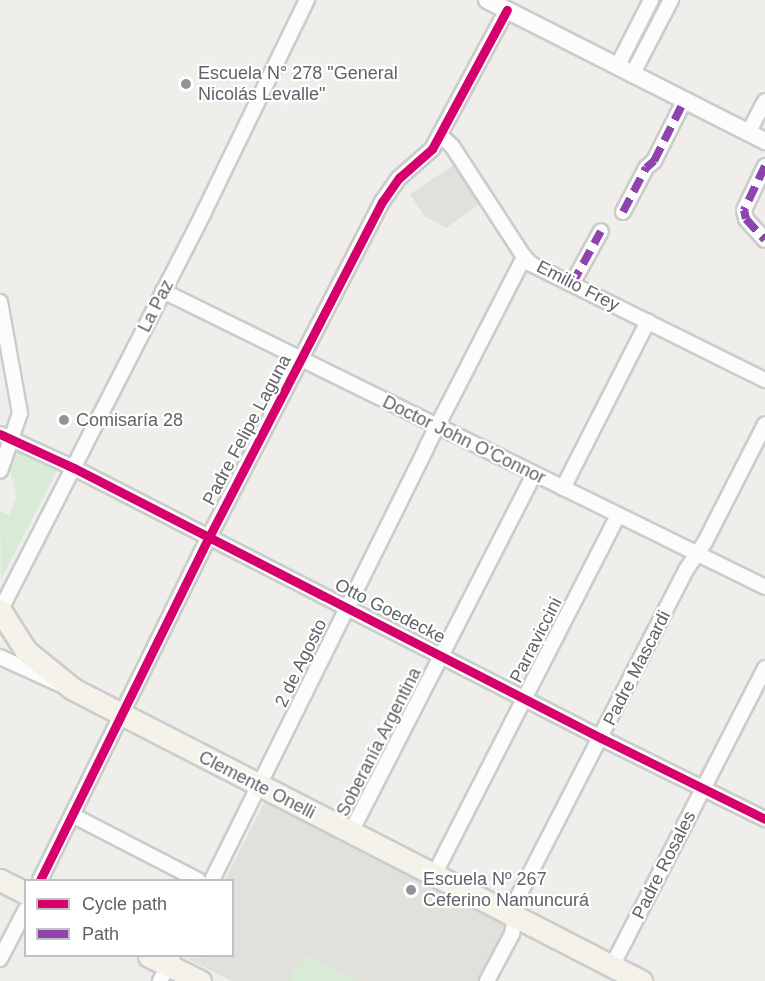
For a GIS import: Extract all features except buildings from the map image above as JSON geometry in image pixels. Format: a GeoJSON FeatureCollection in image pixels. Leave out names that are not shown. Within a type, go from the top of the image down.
{"type":"FeatureCollection","features":[{"type":"Feature","properties":{"kind":"main road"},"geometry":{"type":"LineString","coordinates":[[0,610],[26,651],[72,689]]}},
{"type":"Feature","properties":{"kind":"main road","name":"Clemente Onelli"},"geometry":{"type":"LineString","coordinates":[[72,689],[641,981]]}},
{"type":"Feature","properties":{"kind":"main road"},"geometry":{"type":"LineString","coordinates":[[0,880],[24,892]]}},
{"type":"Feature","properties":{"kind":"main road"},"geometry":{"type":"LineString","coordinates":[[163,964],[200,981]]}},
{"type":"Feature","properties":{"kind":"street","name":"La Paz"},"geometry":{"type":"LineString","coordinates":[[0,610],[164,291],[307,0]]}},
{"type":"Feature","properties":{"kind":"street"},"geometry":{"type":"LineString","coordinates":[[625,71],[651,0]]}},
{"type":"Feature","properties":{"kind":"street"},"geometry":{"type":"LineString","coordinates":[[625,71],[671,0]]}},
{"type":"Feature","properties":{"kind":"street"},"geometry":{"type":"LineString","coordinates":[[496,4],[765,141]]}},
{"type":"Feature","properties":{"kind":"street","name":"Padre Felipe Laguna"},"geometry":{"type":"LineString","coordinates":[[40,879],[209,537],[382,202],[399,178],[425,158],[440,135],[496,4]]}},
{"type":"Feature","properties":{"kind":"street"},"geometry":{"type":"LineString","coordinates":[[623,212],[646,168],[654,161],[684,101]]}},
{"type":"Feature","properties":{"kind":"street"},"geometry":{"type":"LineString","coordinates":[[748,133],[765,101]]}},
{"type":"Feature","properties":{"kind":"street","name":"Emilio Frey"},"geometry":{"type":"LineString","coordinates":[[440,135],[452,146],[524,257],[572,284],[765,380]]}},
{"type":"Feature","properties":{"kind":"street"},"geometry":{"type":"LineString","coordinates":[[765,166],[744,210],[746,219],[765,240]]}},
{"type":"Feature","properties":{"kind":"street"},"geometry":{"type":"LineString","coordinates":[[572,284],[601,231]]}},
{"type":"Feature","properties":{"kind":"street","name":"2 de Agosto"},"geometry":{"type":"LineString","coordinates":[[212,879],[524,257]]}},
{"type":"Feature","properties":{"kind":"street","name":"Doctor John O'Connor"},"geometry":{"type":"LineString","coordinates":[[164,291],[765,587]]}},
{"type":"Feature","properties":{"kind":"street"},"geometry":{"type":"LineString","coordinates":[[0,302],[20,413],[6,437],[0,471]]}},
{"type":"Feature","properties":{"kind":"street"},"geometry":{"type":"LineString","coordinates":[[564,488],[648,321]]}},
{"type":"Feature","properties":{"kind":"street","name":"Padre Mascardi"},"geometry":{"type":"LineString","coordinates":[[487,981],[512,934],[519,895],[765,424]]}},
{"type":"Feature","properties":{"kind":"street","name":"Otto Goedecke"},"geometry":{"type":"LineString","coordinates":[[6,437],[74,468],[601,738],[765,819]]}},
{"type":"Feature","properties":{"kind":"street","name":"Soberanía Argentina"},"geometry":{"type":"LineString","coordinates":[[351,832],[534,474]]}},
{"type":"Feature","properties":{"kind":"street","name":"Parraviccini"},"geometry":{"type":"LineString","coordinates":[[434,875],[618,516]]}},
{"type":"Feature","properties":{"kind":"street","name":"Clemente Onelli"},"geometry":{"type":"LineString","coordinates":[[0,657],[72,689]]}},
{"type":"Feature","properties":{"kind":"street","name":"Padre Rosales"},"geometry":{"type":"LineString","coordinates":[[612,966],[765,668]]}},
{"type":"Feature","properties":{"kind":"street"},"geometry":{"type":"LineString","coordinates":[[72,815],[196,879]]}},
{"type":"Feature","properties":{"kind":"street"},"geometry":{"type":"LineString","coordinates":[[0,959],[24,913]]}},
{"type":"Feature","properties":{"kind":"shaded area"},"geometry":{"type":"Polygon","coordinates":[[[457,163],[483,202],[446,228],[424,216],[410,194],[457,163]]]}},
{"type":"Feature","properties":{"kind":"shaded area"},"geometry":{"type":"Polygon","coordinates":[[[267,797],[509,921],[479,981],[232,981],[186,958],[234,957],[234,879],[226,879],[267,797]]]}},
{"type":"Feature","properties":{"kind":"green space"},"geometry":{"type":"Polygon","coordinates":[[[18,452],[57,471],[1,579],[0,511],[9,515],[17,497],[9,466],[15,453],[18,452]]]}},
{"type":"Feature","properties":{"kind":"green space"},"geometry":{"type":"Polygon","coordinates":[[[303,954],[357,981],[289,981],[303,954]]]}},
{"type":"Feature","properties":{"kind":"marked path"},"geometry":{"type":"LineString","coordinates":[[623,212],[646,168],[654,161],[684,101]]}},
{"type":"Feature","properties":{"kind":"marked path"},"geometry":{"type":"LineString","coordinates":[[765,166],[744,210],[746,219],[765,240]]}},
{"type":"Feature","properties":{"kind":"marked path"},"geometry":{"type":"LineString","coordinates":[[572,284],[601,231]]}},
{"type":"Feature","properties":{"kind":"cycle path"},"geometry":{"type":"LineString","coordinates":[[40,879],[209,537],[382,202],[399,178],[432,149],[507,10]]}},
{"type":"Feature","properties":{"kind":"cycle path"},"geometry":{"type":"LineString","coordinates":[[0,434],[74,468],[601,738],[765,819]]}},
{"type":"Feature","properties":{"kind":"place","name":"Escuela N° 278 \"General Nicolás Levalle\""},"geometry":{"type":"Point","coordinates":[186,84]}},
{"type":"Feature","properties":{"kind":"place","name":"Comisaría 28"},"geometry":{"type":"Point","coordinates":[64,420]}},
{"type":"Feature","properties":{"kind":"place","name":"Escuela Nº 267 Ceferino Namuncurá"},"geometry":{"type":"Point","coordinates":[411,890]}}]}
